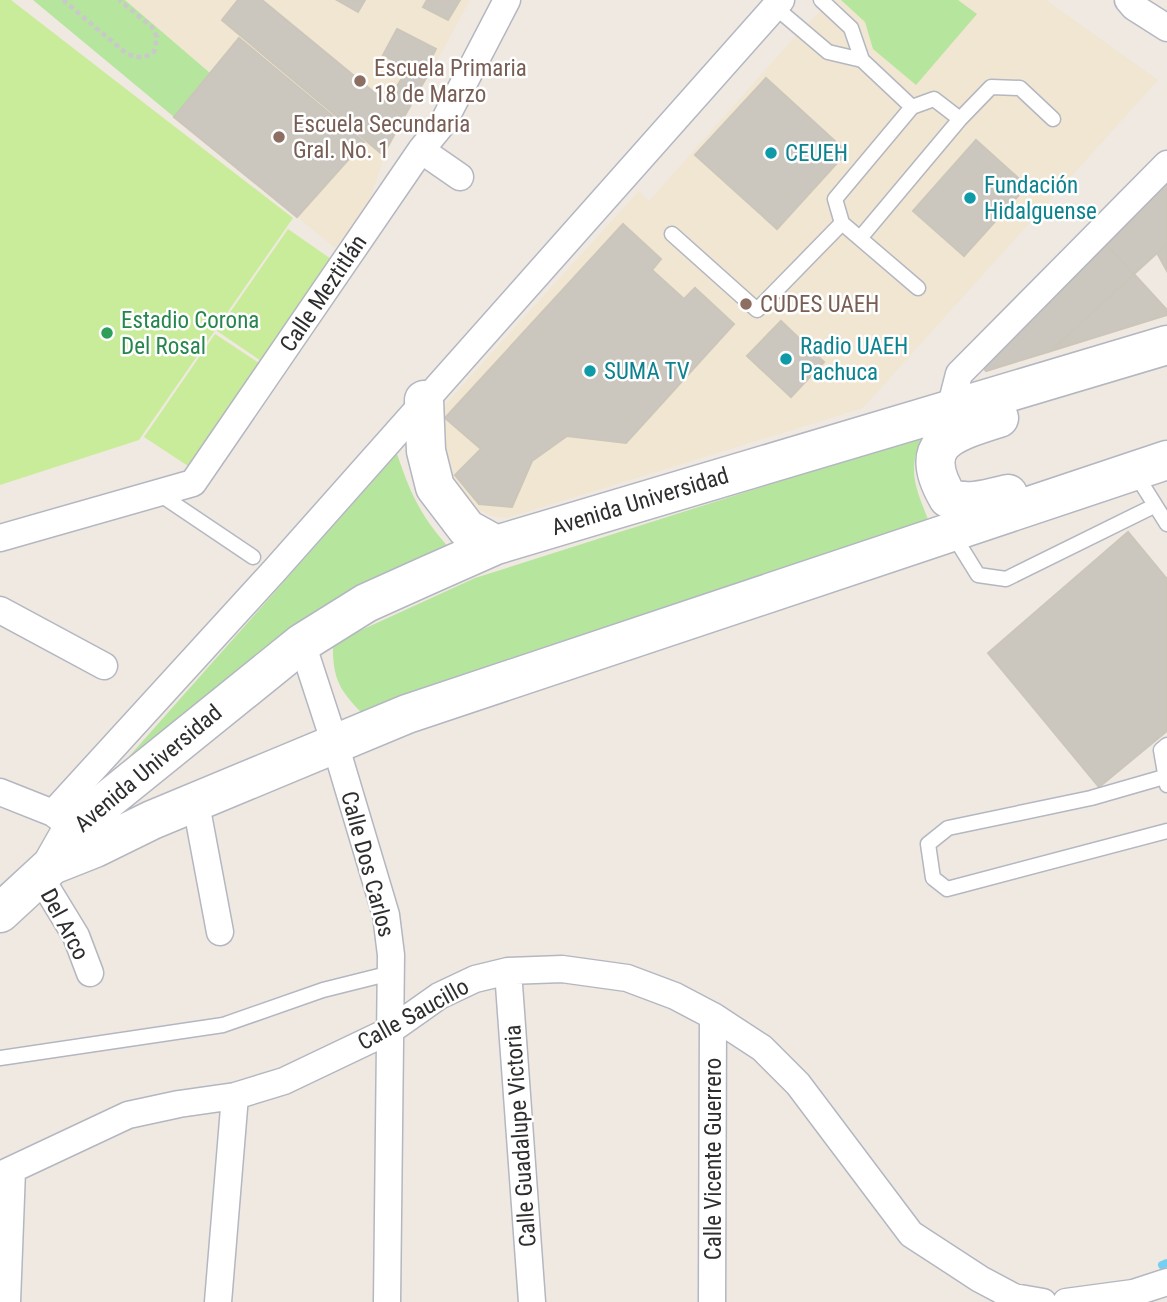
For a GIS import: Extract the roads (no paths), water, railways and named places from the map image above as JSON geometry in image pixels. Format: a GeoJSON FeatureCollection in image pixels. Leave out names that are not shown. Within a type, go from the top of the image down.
{"type":"FeatureCollection","features":[{"type":"Feature","properties":{"kind":"main road","name":"Avenida Universidad"},"geometry":{"type":"LineString","coordinates":[[0,913],[46,871],[74,830],[302,643],[366,603],[496,545],[1167,345]]}},
{"type":"Feature","properties":{"kind":"main road"},"geometry":{"type":"LineString","coordinates":[[1151,466],[1072,479],[979,501],[962,502],[948,498],[938,482],[934,457],[941,443],[965,429],[1167,364]]}},
{"type":"Feature","properties":{"kind":"main road"},"geometry":{"type":"LineString","coordinates":[[424,400],[426,452],[435,487],[467,529],[496,545]]}},
{"type":"Feature","properties":{"kind":"main road","name":"Avenida Universidad"},"geometry":{"type":"LineString","coordinates":[[74,830],[152,820],[420,710],[1151,466]]}},
{"type":"Feature","properties":{"kind":"street","name":"Calle Meztitlán"},"geometry":{"type":"LineString","coordinates":[[0,538],[193,483],[421,150],[443,123],[507,0]]}},
{"type":"Feature","properties":{"kind":"street"},"geometry":{"type":"LineString","coordinates":[[1128,0],[1134,7],[1167,28]]}},
{"type":"Feature","properties":{"kind":"street"},"geometry":{"type":"LineString","coordinates":[[0,792],[74,830],[282,563],[778,3]]}},
{"type":"Feature","properties":{"kind":"street"},"geometry":{"type":"LineString","coordinates":[[421,150],[460,177]]}},
{"type":"Feature","properties":{"kind":"street"},"geometry":{"type":"LineString","coordinates":[[950,409],[960,374],[1167,164]]}},
{"type":"Feature","properties":{"kind":"street"},"geometry":{"type":"LineString","coordinates":[[0,610],[104,666]]}},
{"type":"Feature","properties":{"kind":"street","name":"Calle Dos Carlos"},"geometry":{"type":"LineString","coordinates":[[302,643],[387,915],[391,955],[387,1302]]}},
{"type":"Feature","properties":{"kind":"street"},"geometry":{"type":"LineString","coordinates":[[196,804],[220,932]]}},
{"type":"Feature","properties":{"kind":"street","name":"Del Arco"},"geometry":{"type":"LineString","coordinates":[[46,871],[76,936],[89,972]]}},
{"type":"Feature","properties":{"kind":"street","name":"Calle Saucillo"},"geometry":{"type":"LineString","coordinates":[[6,1173],[128,1115],[235,1096],[284,1082],[391,1030],[439,996],[474,979],[508,971],[562,969],[627,978],[675,996],[713,1016],[762,1048],[798,1084],[911,1234],[980,1279],[1014,1297],[1042,1302]]}},
{"type":"Feature","properties":{"kind":"street","name":"Calle Guadalupe Victoria"},"geometry":{"type":"LineString","coordinates":[[508,971],[533,1302]]}},
{"type":"Feature","properties":{"kind":"street","name":"Calle Vicente Guerrero"},"geometry":{"type":"LineString","coordinates":[[712,1302],[713,1016]]}},
{"type":"Feature","properties":{"kind":"street"},"geometry":{"type":"LineString","coordinates":[[218,1302],[235,1096]]}},
{"type":"Feature","properties":{"kind":"street"},"geometry":{"type":"LineString","coordinates":[[6,1173],[7,1302]]}},
{"type":"Feature","properties":{"kind":"street"},"geometry":{"type":"LineString","coordinates":[[1066,1302],[1133,1293],[1167,1282]]}},
{"type":"Feature","properties":{"kind":"lane"},"geometry":{"type":"LineString","coordinates":[[821,0],[851,28],[862,60],[912,107]]}},
{"type":"Feature","properties":{"kind":"lane"},"geometry":{"type":"LineString","coordinates":[[778,3],[828,52],[862,60]]}},
{"type":"Feature","properties":{"kind":"lane"},"geometry":{"type":"LineString","coordinates":[[861,237],[960,119],[991,87],[1020,88],[1053,119]]}},
{"type":"Feature","properties":{"kind":"lane"},"geometry":{"type":"LineString","coordinates":[[918,288],[842,222],[835,199],[912,107],[934,99],[960,119]]}},
{"type":"Feature","properties":{"kind":"lane"},"geometry":{"type":"LineString","coordinates":[[672,234],[757,310],[842,222]]}},
{"type":"Feature","properties":{"kind":"lane"},"geometry":{"type":"LineString","coordinates":[[1151,466],[1154,506],[1167,524]]}},
{"type":"Feature","properties":{"kind":"lane"},"geometry":{"type":"LineString","coordinates":[[158,494],[253,557]]}},
{"type":"Feature","properties":{"kind":"lane"},"geometry":{"type":"LineString","coordinates":[[951,532],[978,575],[1006,579],[1154,506]]}},
{"type":"Feature","properties":{"kind":"lane"},"geometry":{"type":"LineString","coordinates":[[1167,745],[1161,750],[1166,781],[948,828],[928,844],[933,878],[947,889],[1167,831]]}},
{"type":"Feature","properties":{"kind":"lane"},"geometry":{"type":"LineString","coordinates":[[0,1058],[223,1025],[323,990],[391,973]]}},
{"type":"Feature","properties":{"kind":"waterway"},"geometry":{"type":"LineString","coordinates":[[1162,1265],[1167,1263]]}},
{"type":"Feature","properties":{"kind":"place","name":"Escuela Primaria 18 de Marzo"},"geometry":{"type":"Point","coordinates":[360,81]}},
{"type":"Feature","properties":{"kind":"place","name":"Escuela Secundaria Gral. No. 1"},"geometry":{"type":"Point","coordinates":[279,137]}},
{"type":"Feature","properties":{"kind":"place","name":"CEUEH"},"geometry":{"type":"Point","coordinates":[771,153]}},
{"type":"Feature","properties":{"kind":"place","name":"Fundación Hidalguense"},"geometry":{"type":"Point","coordinates":[970,198]}},
{"type":"Feature","properties":{"kind":"place","name":"CUDES UAEH"},"geometry":{"type":"Point","coordinates":[746,304]}},
{"type":"Feature","properties":{"kind":"place","name":"Estadio Corona Del Rosal"},"geometry":{"type":"Point","coordinates":[107,333]}},
{"type":"Feature","properties":{"kind":"place","name":"Radio UAEH Pachuca"},"geometry":{"type":"Point","coordinates":[786,359]}},
{"type":"Feature","properties":{"kind":"place","name":"SUMA TV"},"geometry":{"type":"Point","coordinates":[590,371]}}]}
